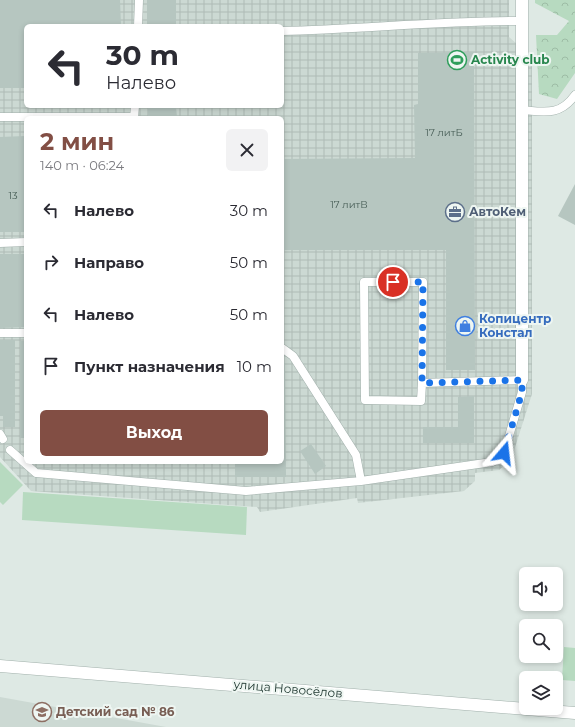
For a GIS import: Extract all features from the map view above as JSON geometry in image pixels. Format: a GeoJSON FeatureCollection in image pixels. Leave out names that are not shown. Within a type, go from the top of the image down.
{"type":"FeatureCollection","features":[{"type":"Feature","properties":{"kind":"street"},"geometry":{"type":"LineString","coordinates":[[522,0],[522,380]]}},
{"type":"Feature","properties":{"kind":"street","name":"улица Новосёлов"},"geometry":{"type":"LineString","coordinates":[[0,666],[575,713]]}},
{"type":"Feature","properties":{"kind":"lane"},"geometry":{"type":"LineString","coordinates":[[138,24],[139,0]]}},
{"type":"Feature","properties":{"kind":"lane"},"geometry":{"type":"LineString","coordinates":[[284,31],[357,29],[472,21],[522,21]]}},
{"type":"Feature","properties":{"kind":"lane"},"geometry":{"type":"LineString","coordinates":[[522,110],[547,112],[557,110],[563,108],[575,95]]}},
{"type":"Feature","properties":{"kind":"lane"},"geometry":{"type":"LineString","coordinates":[[0,117],[24,117]]}},
{"type":"Feature","properties":{"kind":"lane"},"geometry":{"type":"LineString","coordinates":[[0,243],[24,242]]}},
{"type":"Feature","properties":{"kind":"lane"},"geometry":{"type":"LineString","coordinates":[[364,282],[423,282],[422,383],[421,401],[365,400],[364,282]]}},
{"type":"Feature","properties":{"kind":"lane"},"geometry":{"type":"LineString","coordinates":[[0,334],[24,333]]}},
{"type":"Feature","properties":{"kind":"lane"},"geometry":{"type":"LineString","coordinates":[[284,349],[293,356],[356,455],[361,481]]}},
{"type":"Feature","properties":{"kind":"lane"},"geometry":{"type":"LineString","coordinates":[[26,464],[36,473],[246,491],[361,481],[492,462],[504,453],[522,392],[522,380],[422,383]]}},
{"type":"Feature","properties":{"kind":"lane"},"geometry":{"type":"LineString","coordinates":[[10,450],[24,462]]}},
{"type":"Feature","properties":{"kind":"shaded area"},"geometry":{"type":"Polygon","coordinates":[[[0,0],[509,0],[509,37],[532,57],[532,394],[511,460],[499,470],[475,473],[475,481],[464,491],[358,503],[357,498],[260,512],[257,507],[31,491],[0,457],[0,0]]]}},
{"type":"Feature","properties":{"kind":"shaded area","name":"Детский сад № 86"},"geometry":{"type":"Polygon","coordinates":[[[0,697],[166,727],[0,727],[0,697]]]}},
{"type":"Feature","properties":{"kind":"green space"},"geometry":{"type":"Polygon","coordinates":[[[535,0],[575,0],[575,73],[557,99],[539,94],[536,35],[557,35],[569,21],[535,3],[535,0]]]}},
{"type":"Feature","properties":{"kind":"green space"},"geometry":{"type":"Polygon","coordinates":[[[0,462],[23,485],[3,505],[0,502],[0,462]]]}},
{"type":"Feature","properties":{"kind":"green space"},"geometry":{"type":"Polygon","coordinates":[[[23,492],[247,507],[246,535],[22,520],[23,492]]]}},
{"type":"Feature","properties":{"kind":"green space"},"geometry":{"type":"Polygon","coordinates":[[[564,647],[575,648],[575,681],[563,680],[564,647]]]}},
{"type":"Feature","properties":{"kind":"building"},"geometry":{"type":"Polygon","coordinates":[[[0,0],[120,0],[121,24],[24,24],[24,88],[0,88],[0,0]]]}},
{"type":"Feature","properties":{"kind":"building"},"geometry":{"type":"Polygon","coordinates":[[[147,0],[176,0],[176,24],[147,24],[147,0]]]}},
{"type":"Feature","properties":{"kind":"building"},"geometry":{"type":"Polygon","coordinates":[[[474,52],[475,370],[446,370],[446,250],[284,250],[284,159],[415,158],[414,105],[418,104],[418,53],[474,52]]]}},
{"type":"Feature","properties":{"kind":"building"},"geometry":{"type":"Polygon","coordinates":[[[148,108],[176,108],[177,116],[148,116],[148,108]]]}},
{"type":"Feature","properties":{"kind":"building"},"geometry":{"type":"Polygon","coordinates":[[[24,136],[24,232],[0,232],[0,137],[24,136]]]}},
{"type":"Feature","properties":{"kind":"building"},"geometry":{"type":"Polygon","coordinates":[[[575,184],[575,225],[558,216],[575,184]]]}},
{"type":"Feature","properties":{"kind":"building"},"geometry":{"type":"Polygon","coordinates":[[[0,254],[24,254],[24,327],[0,328],[0,254]]]}},
{"type":"Feature","properties":{"kind":"building"},"geometry":{"type":"Polygon","coordinates":[[[0,340],[15,340],[15,427],[3,427],[3,416],[0,416],[0,340]]]}},
{"type":"Feature","properties":{"kind":"building"},"geometry":{"type":"Polygon","coordinates":[[[20,341],[24,341],[24,438],[20,438],[20,341]]]}},
{"type":"Feature","properties":{"kind":"building"},"geometry":{"type":"Polygon","coordinates":[[[285,363],[286,477],[235,477],[235,464],[284,464],[285,363]]]}},
{"type":"Feature","properties":{"kind":"building"},"geometry":{"type":"Polygon","coordinates":[[[474,396],[474,443],[423,443],[423,427],[458,427],[458,397],[474,396]]]}},
{"type":"Feature","properties":{"kind":"building"},"geometry":{"type":"Polygon","coordinates":[[[311,444],[326,466],[315,474],[300,451],[311,444]]]}},
{"type":"Feature","properties":{"kind":"place","name":"Activity club"},"geometry":{"type":"Point","coordinates":[457,60]}},
{"type":"Feature","properties":{"kind":"place","name":"АвтоКем"},"geometry":{"type":"Point","coordinates":[455,212]}},
{"type":"Feature","properties":{"kind":"place","name":"Копицентр Констал"},"geometry":{"type":"Point","coordinates":[465,326]}},
{"type":"Feature","properties":{"kind":"place","name":"Детский сад № 86"},"geometry":{"type":"Point","coordinates":[42,712]}},
{"type":"Feature","properties":{"kind":"route"},"geometry":{"type":"LineString","coordinates":[[393,282],[423,282],[422,383],[522,380],[522,392],[504,453]]}}]}
